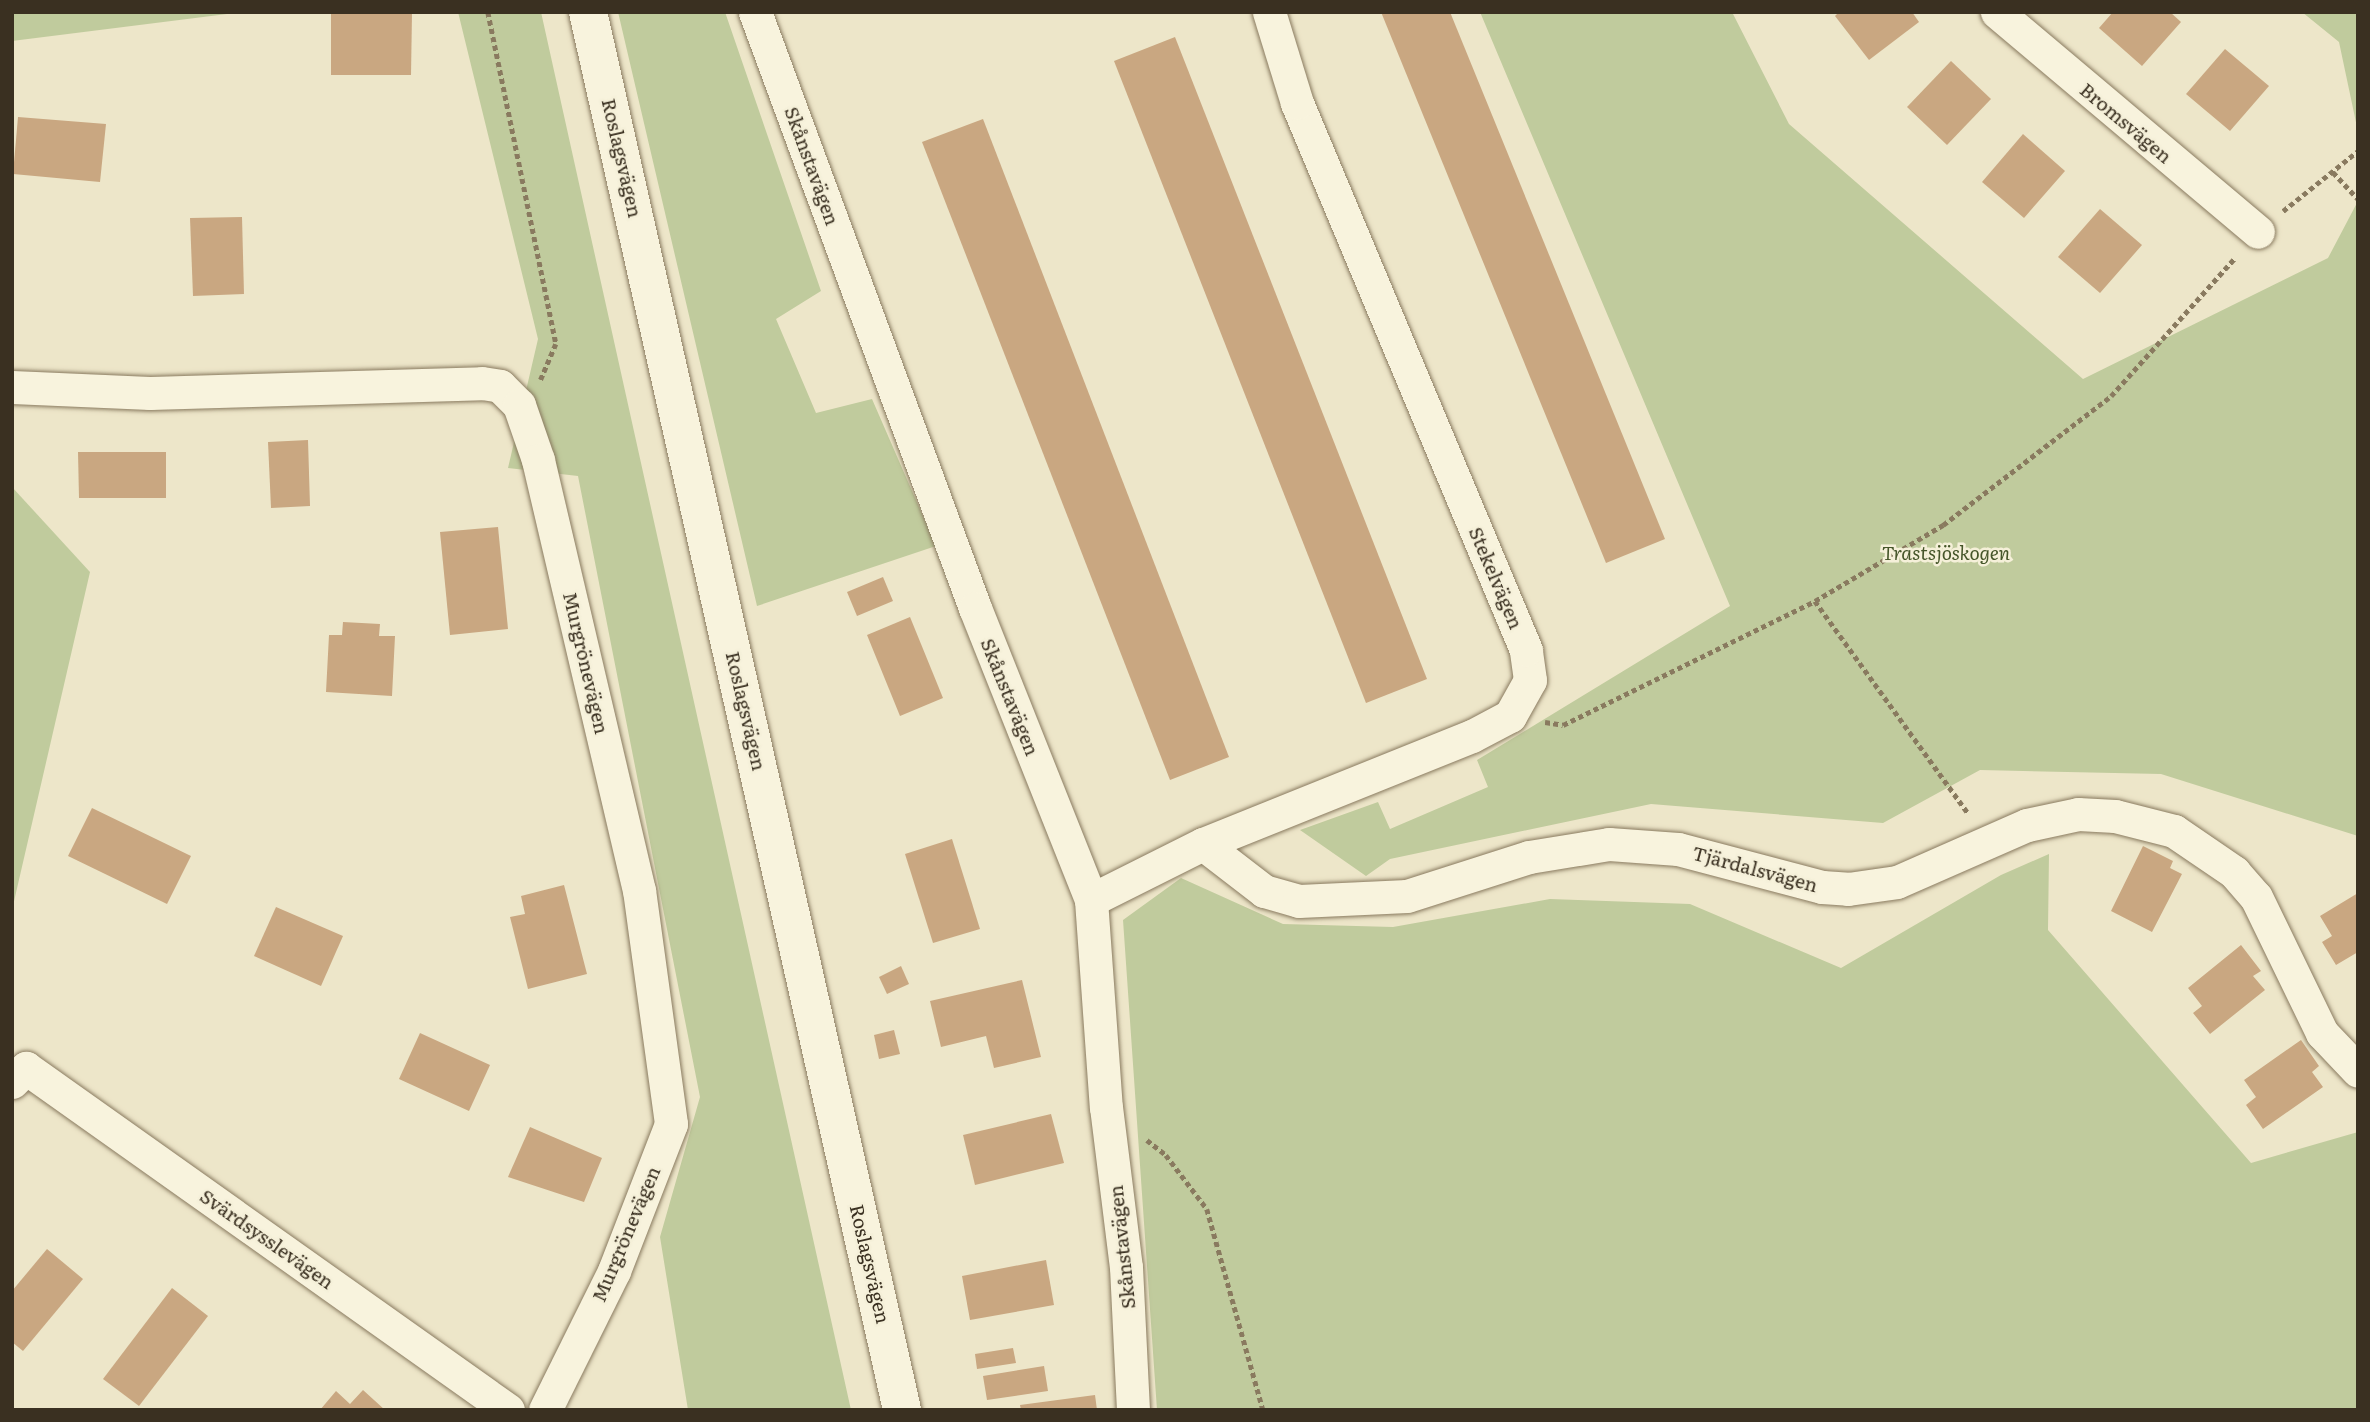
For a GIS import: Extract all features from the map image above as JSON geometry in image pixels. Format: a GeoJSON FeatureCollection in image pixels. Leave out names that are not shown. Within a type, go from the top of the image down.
{"type":"FeatureCollection","features":[{"type":"Feature","properties":{"kind":"main road","name":"Roslagsvägen"},"geometry":{"type":"LineString","coordinates":[[588,12],[902,1410]]}},
{"type":"Feature","properties":{"kind":"street","name":"Skånstavägen"},"geometry":{"type":"LineString","coordinates":[[755,12],[975,608],[1091,900],[1106,1107],[1126,1267],[1133,1410]]}},
{"type":"Feature","properties":{"kind":"street","name":"Stekelvägen"},"geometry":{"type":"LineString","coordinates":[[1269,12],[1297,103],[1526,650],[1531,667],[1527,693],[1510,716]]}},
{"type":"Feature","properties":{"kind":"street","name":"Bromsvägen"},"geometry":{"type":"LineString","coordinates":[[1997,12],[2258,232]]}},
{"type":"Feature","properties":{"kind":"street"},"geometry":{"type":"LineString","coordinates":[[12,387],[150,393],[482,383],[500,386],[519,405]]}},
{"type":"Feature","properties":{"kind":"street","name":"Murgrönevägen"},"geometry":{"type":"LineString","coordinates":[[519,405],[538,460],[639,890],[671,1124],[614,1271],[545,1410]]}},
{"type":"Feature","properties":{"kind":"street"},"geometry":{"type":"LineString","coordinates":[[1091,900],[1203,844],[1510,716]]}},
{"type":"Feature","properties":{"kind":"street","name":"Tjärdalsvägen"},"geometry":{"type":"LineString","coordinates":[[1203,844],[1264,891],[1329,902],[1408,896],[1529,858],[1609,844],[1678,849],[1822,887],[1876,888],[2055,817],[2115,816],[2174,831],[2212,854],[2256,897],[2322,1033],[2358,1071]]}},
{"type":"Feature","properties":{"kind":"street","name":"Svärdsysslevägen"},"geometry":{"type":"LineString","coordinates":[[19,1075],[508,1410]]}},
{"type":"Feature","properties":{"kind":"path"},"geometry":{"type":"LineString","coordinates":[[488,12],[556,344],[541,382],[519,405]]}},
{"type":"Feature","properties":{"kind":"path"},"geometry":{"type":"LineString","coordinates":[[2358,151],[2333,173],[2358,199]]}},
{"type":"Feature","properties":{"kind":"path"},"geometry":{"type":"LineString","coordinates":[[1510,716],[1563,725],[1815,601],[1943,525],[2111,396],[2209,288]]}},
{"type":"Feature","properties":{"kind":"path"},"geometry":{"type":"LineString","coordinates":[[1815,601],[1990,841]]}},
{"type":"Feature","properties":{"kind":"path"},"geometry":{"type":"LineString","coordinates":[[1106,1107],[1166,1155],[1207,1209],[1263,1410]]}},
{"type":"Feature","properties":{"kind":"green space"},"geometry":{"type":"Polygon","coordinates":[[[12,12],[243,12],[12,41],[12,12]]]}},
{"type":"Feature","properties":{"kind":"green space"},"geometry":{"type":"Polygon","coordinates":[[[458,12],[541,12],[851,1410],[688,1410],[660,1237],[700,1097],[578,476],[508,468],[538,339],[458,12]]]}},
{"type":"Feature","properties":{"kind":"green space"},"geometry":{"type":"Polygon","coordinates":[[[618,12],[725,12],[821,291],[776,319],[816,413],[872,399],[936,546],[757,606],[618,12]]]}},
{"type":"Feature","properties":{"kind":"green space","name":"Trastsjöskogen"},"geometry":{"type":"Polygon","coordinates":[[[1480,12],[1732,12],[1789,124],[2083,379],[2328,258],[2358,201],[2358,836],[2161,774],[1980,770],[1883,823],[1651,804],[1390,859],[1366,876],[1300,830],[1378,802],[1390,829],[1488,787],[1477,760],[1730,606],[1480,12]]]}},
{"type":"Feature","properties":{"kind":"green space"},"geometry":{"type":"Polygon","coordinates":[[[2302,12],[2358,12],[2358,132],[2339,42],[2302,12]]]}},
{"type":"Feature","properties":{"kind":"green space"},"geometry":{"type":"Polygon","coordinates":[[[12,487],[90,572],[12,910],[12,487]]]}},
{"type":"Feature","properties":{"kind":"green space"},"geometry":{"type":"Polygon","coordinates":[[[2049,854],[2048,930],[2251,1163],[2358,1132],[2358,1410],[1157,1410],[1123,920],[1181,878],[1283,924],[1393,927],[1550,899],[1690,904],[1841,968],[2001,875],[2049,854]]]}},
{"type":"Feature","properties":{"kind":"building"},"geometry":{"type":"Polygon","coordinates":[[[1381,12],[1450,12],[1665,539],[1606,563],[1381,12]]]}},
{"type":"Feature","properties":{"kind":"building"},"geometry":{"type":"Polygon","coordinates":[[[1839,12],[1912,12],[1919,22],[1869,60],[1835,16],[1839,12]]]}},
{"type":"Feature","properties":{"kind":"building"},"geometry":{"type":"Polygon","coordinates":[[[2113,12],[2170,12],[2181,22],[2142,66],[2099,28],[2113,12]]]}},
{"type":"Feature","properties":{"kind":"building"},"geometry":{"type":"Polygon","coordinates":[[[331,13],[412,13],[411,75],[331,75],[331,13]]]}},
{"type":"Feature","properties":{"kind":"building"},"geometry":{"type":"Polygon","coordinates":[[[1175,37],[1427,679],[1366,703],[1114,61],[1175,37]]]}},
{"type":"Feature","properties":{"kind":"building"},"geometry":{"type":"Polygon","coordinates":[[[2225,49],[2269,86],[2230,131],[2186,94],[2225,49]]]}},
{"type":"Feature","properties":{"kind":"building"},"geometry":{"type":"Polygon","coordinates":[[[1951,61],[1991,99],[1947,145],[1907,107],[1951,61]]]}},
{"type":"Feature","properties":{"kind":"building"},"geometry":{"type":"Polygon","coordinates":[[[18,117],[106,124],[100,182],[13,174],[18,117]]]}},
{"type":"Feature","properties":{"kind":"building"},"geometry":{"type":"Polygon","coordinates":[[[983,119],[1229,757],[1170,780],[922,142],[983,119]]]}},
{"type":"Feature","properties":{"kind":"building"},"geometry":{"type":"Polygon","coordinates":[[[2023,134],[2065,171],[2024,218],[1982,182],[2023,134]]]}},
{"type":"Feature","properties":{"kind":"building"},"geometry":{"type":"Polygon","coordinates":[[[2100,209],[2142,245],[2100,293],[2058,257],[2100,209]]]}},
{"type":"Feature","properties":{"kind":"building"},"geometry":{"type":"Polygon","coordinates":[[[242,217],[244,294],[193,296],[190,218],[242,217]]]}},
{"type":"Feature","properties":{"kind":"building"},"geometry":{"type":"Polygon","coordinates":[[[308,440],[310,506],[271,508],[268,442],[308,440]]]}},
{"type":"Feature","properties":{"kind":"building"},"geometry":{"type":"Polygon","coordinates":[[[78,452],[166,452],[166,498],[79,498],[78,452]]]}},
{"type":"Feature","properties":{"kind":"building"},"geometry":{"type":"Polygon","coordinates":[[[498,527],[508,629],[450,635],[440,532],[498,527]]]}},
{"type":"Feature","properties":{"kind":"building"},"geometry":{"type":"Polygon","coordinates":[[[883,577],[893,601],[857,616],[847,592],[883,577]]]}},
{"type":"Feature","properties":{"kind":"building"},"geometry":{"type":"Polygon","coordinates":[[[910,617],[943,698],[900,716],[867,635],[910,617]]]}},
{"type":"Feature","properties":{"kind":"building"},"geometry":{"type":"Polygon","coordinates":[[[343,622],[380,624],[379,636],[395,636],[392,696],[326,692],[329,635],[342,635],[343,622]]]}},
{"type":"Feature","properties":{"kind":"building"},"geometry":{"type":"Polygon","coordinates":[[[92,808],[191,856],[167,904],[68,856],[92,808]]]}},
{"type":"Feature","properties":{"kind":"building"},"geometry":{"type":"Polygon","coordinates":[[[952,839],[980,929],[933,943],[905,854],[952,839]]]}},
{"type":"Feature","properties":{"kind":"building"},"geometry":{"type":"Polygon","coordinates":[[[2143,846],[2173,861],[2170,868],[2182,874],[2152,932],[2111,911],[2143,846]]]}},
{"type":"Feature","properties":{"kind":"building"},"geometry":{"type":"Polygon","coordinates":[[[564,885],[587,974],[528,989],[510,917],[525,914],[521,896],[564,885]]]}},
{"type":"Feature","properties":{"kind":"building"},"geometry":{"type":"Polygon","coordinates":[[[2358,893],[2358,952],[2336,965],[2322,942],[2332,936],[2320,916],[2358,893]]]}},
{"type":"Feature","properties":{"kind":"building"},"geometry":{"type":"Polygon","coordinates":[[[276,907],[343,936],[321,986],[254,956],[276,907]]]}},
{"type":"Feature","properties":{"kind":"building"},"geometry":{"type":"Polygon","coordinates":[[[2241,945],[2261,971],[2253,976],[2265,990],[2210,1034],[2193,1013],[2202,1006],[2188,988],[2241,945]]]}},
{"type":"Feature","properties":{"kind":"building"},"geometry":{"type":"Polygon","coordinates":[[[901,966],[909,984],[887,994],[879,977],[901,966]]]}},
{"type":"Feature","properties":{"kind":"building"},"geometry":{"type":"Polygon","coordinates":[[[1022,980],[1041,1057],[994,1068],[986,1036],[941,1047],[930,1001],[1022,980]]]}},
{"type":"Feature","properties":{"kind":"building"},"geometry":{"type":"Polygon","coordinates":[[[894,1030],[900,1054],[879,1059],[874,1035],[894,1030]]]}},
{"type":"Feature","properties":{"kind":"building"},"geometry":{"type":"Polygon","coordinates":[[[420,1033],[490,1065],[469,1111],[399,1079],[420,1033]]]}},
{"type":"Feature","properties":{"kind":"building"},"geometry":{"type":"Polygon","coordinates":[[[2301,1040],[2319,1066],[2312,1072],[2323,1087],[2263,1129],[2246,1105],[2256,1097],[2244,1080],[2301,1040]]]}},
{"type":"Feature","properties":{"kind":"building"},"geometry":{"type":"Polygon","coordinates":[[[1051,1114],[1064,1163],[975,1185],[963,1135],[1051,1114]]]}},
{"type":"Feature","properties":{"kind":"building"},"geometry":{"type":"Polygon","coordinates":[[[530,1127],[602,1158],[584,1202],[508,1177],[530,1127]]]}},
{"type":"Feature","properties":{"kind":"building"},"geometry":{"type":"Polygon","coordinates":[[[47,1249],[83,1279],[23,1351],[12,1342],[12,1291],[47,1249]]]}},
{"type":"Feature","properties":{"kind":"building"},"geometry":{"type":"Polygon","coordinates":[[[1046,1260],[1054,1305],[970,1320],[962,1276],[1046,1260]]]}},
{"type":"Feature","properties":{"kind":"building"},"geometry":{"type":"Polygon","coordinates":[[[172,1288],[208,1316],[139,1406],[103,1379],[172,1288]]]}},
{"type":"Feature","properties":{"kind":"building"},"geometry":{"type":"Polygon","coordinates":[[[1013,1348],[1016,1363],[977,1369],[975,1354],[1013,1348]]]}},
{"type":"Feature","properties":{"kind":"building"},"geometry":{"type":"Polygon","coordinates":[[[1044,1366],[1048,1391],[987,1400],[983,1376],[1044,1366]]]}},
{"type":"Feature","properties":{"kind":"building"},"geometry":{"type":"Polygon","coordinates":[[[363,1390],[385,1410],[320,1410],[336,1391],[350,1404],[363,1390]]]}},
{"type":"Feature","properties":{"kind":"building"},"geometry":{"type":"Polygon","coordinates":[[[1095,1395],[1097,1410],[1021,1410],[1020,1405],[1095,1395]]]}}]}
